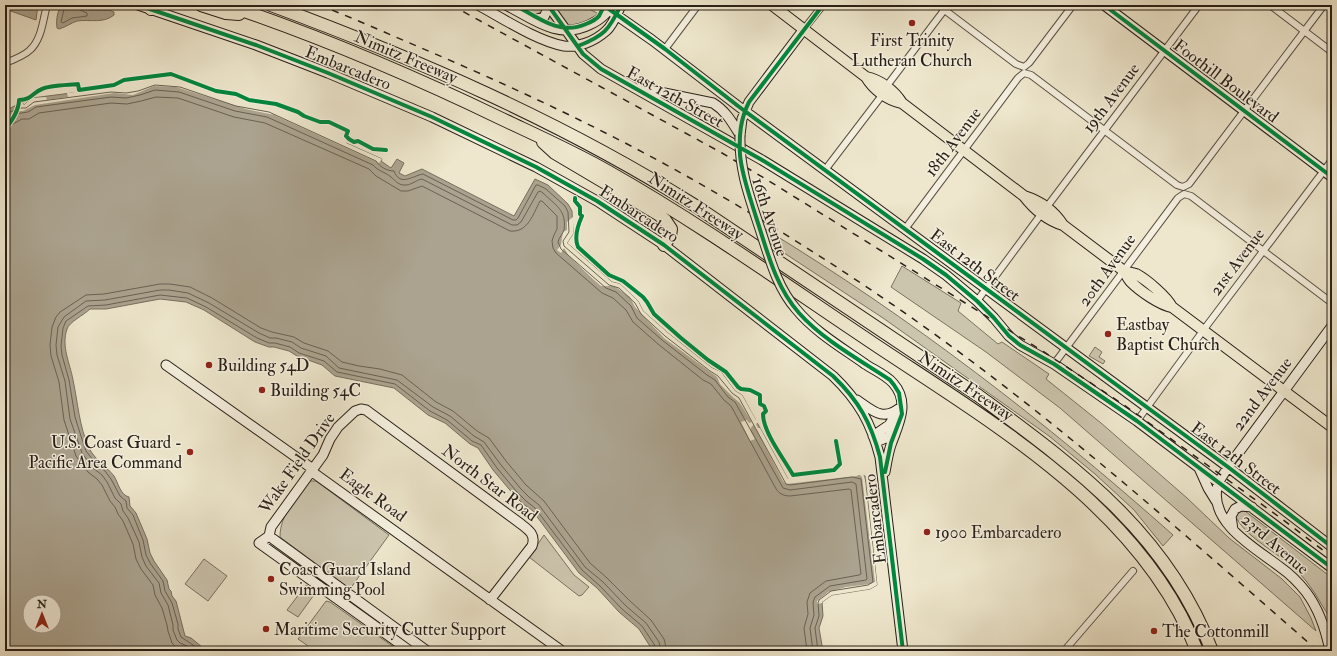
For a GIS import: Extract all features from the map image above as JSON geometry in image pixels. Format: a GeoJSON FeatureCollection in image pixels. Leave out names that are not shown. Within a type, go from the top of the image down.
{"type":"FeatureCollection","features":[{"type":"Feature","properties":{"kind":"highway"},"geometry":{"type":"LineString","coordinates":[[201,5],[226,13],[258,16]]}},
{"type":"Feature","properties":{"kind":"highway","name":"Nimitz Freeway"},"geometry":{"type":"LineString","coordinates":[[227,5],[326,41],[437,88],[537,135],[606,170],[686,218],[971,409],[1025,448],[1070,484],[1107,517],[1142,555],[1166,590],[1180,614],[1197,651]]}},
{"type":"Feature","properties":{"kind":"highway","name":"Nimitz Freeway"},"geometry":{"type":"LineString","coordinates":[[271,5],[348,34],[451,78],[559,129],[654,180],[694,205],[979,396],[1025,429],[1060,457],[1136,526],[1160,556],[1182,588],[1200,622],[1212,651]]}},
{"type":"Feature","properties":{"kind":"highway"},"geometry":{"type":"LineString","coordinates":[[537,135],[555,153],[632,198],[665,220],[671,229],[670,236],[664,245]]}},
{"type":"Feature","properties":{"kind":"main road","name":"Embarcadero"},"geometry":{"type":"LineString","coordinates":[[138,5],[150,7],[312,67],[438,120],[503,150],[567,184],[664,245],[833,376],[853,397],[866,418],[875,439],[880,457],[904,651]]}},
{"type":"Feature","properties":{"kind":"main road"},"geometry":{"type":"LineString","coordinates":[[478,5],[525,31],[552,43],[565,46],[578,46],[590,41],[606,31],[612,25],[610,8]]}},
{"type":"Feature","properties":{"kind":"main road"},"geometry":{"type":"LineString","coordinates":[[506,5],[554,29],[567,31],[576,30],[593,24],[603,17],[610,8],[621,5]]}},
{"type":"Feature","properties":{"kind":"main road"},"geometry":{"type":"LineString","coordinates":[[772,5],[866,76],[875,79],[884,90],[897,96],[902,103],[1024,196],[1031,205],[1057,216],[1063,225],[1124,271],[1130,281],[1149,296],[1164,305],[1172,307],[1332,428]]}},
{"type":"Feature","properties":{"kind":"main road","name":"Foothill Boulevard"},"geometry":{"type":"LineString","coordinates":[[1104,5],[1332,177]]}},
{"type":"Feature","properties":{"kind":"main road"},"geometry":{"type":"LineString","coordinates":[[534,20],[544,17],[549,6]]}},
{"type":"Feature","properties":{"kind":"main road","name":"East 12th Street"},"geometry":{"type":"LineString","coordinates":[[549,6],[583,54],[601,69],[762,160],[901,245],[946,275],[994,318],[1009,336],[1020,345],[1054,364],[1137,421],[1332,568]]}},
{"type":"Feature","properties":{"kind":"main road","name":"East 12th Street"},"geometry":{"type":"LineString","coordinates":[[610,8],[745,111],[1228,467],[1332,547]]}},
{"type":"Feature","properties":{"kind":"main road","name":"16th Avenue"},"geometry":{"type":"LineString","coordinates":[[804,29],[749,102],[745,111],[738,131],[740,161],[744,179],[773,270],[782,288],[795,308],[805,320],[824,336],[894,385],[900,396],[901,407]]}},
{"type":"Feature","properties":{"kind":"main road"},"geometry":{"type":"LineString","coordinates":[[627,85],[713,103],[721,108],[738,131]]}},
{"type":"Feature","properties":{"kind":"main road","name":"22nd Avenue"},"geometry":{"type":"LineString","coordinates":[[1219,482],[1228,467],[1332,326]]}},
{"type":"Feature","properties":{"kind":"main road","name":"Eagle Road"},"geometry":{"type":"LineString","coordinates":[[166,366],[310,467],[311,471],[562,651]]}},
{"type":"Feature","properties":{"kind":"main road"},"geometry":{"type":"LineString","coordinates":[[853,397],[876,413],[883,415],[889,415],[901,407]]}},
{"type":"Feature","properties":{"kind":"main road"},"geometry":{"type":"LineString","coordinates":[[884,482],[888,455],[902,414],[901,407]]}},
{"type":"Feature","properties":{"kind":"main road"},"geometry":{"type":"LineString","coordinates":[[875,439],[889,425],[901,407]]}},
{"type":"Feature","properties":{"kind":"main road","name":"Wake Field Drive"},"geometry":{"type":"LineString","coordinates":[[366,410],[361,409],[355,412],[338,427],[330,438],[323,455],[271,526],[269,536],[259,543],[410,651]]}},
{"type":"Feature","properties":{"kind":"main road","name":"North Star Road"},"geometry":{"type":"LineString","coordinates":[[366,410],[521,524],[532,534],[534,538],[532,546],[490,600]]}},
{"type":"Feature","properties":{"kind":"main road"},"geometry":{"type":"LineString","coordinates":[[875,439],[888,437],[897,429]]}},
{"type":"Feature","properties":{"kind":"main road","name":"23rd Avenue"},"geometry":{"type":"LineString","coordinates":[[1198,466],[1224,518],[1233,530],[1242,539],[1281,568],[1307,593],[1322,620],[1330,651]]}},
{"type":"Feature","properties":{"kind":"main road"},"geometry":{"type":"LineString","coordinates":[[1217,502],[1216,489],[1219,482]]}},
{"type":"Feature","properties":{"kind":"main road"},"geometry":{"type":"LineString","coordinates":[[1233,530],[1231,516],[1235,509],[1241,506],[1253,508]]}},
{"type":"Feature","properties":{"kind":"main road"},"geometry":{"type":"LineString","coordinates":[[269,536],[427,651]]}},
{"type":"Feature","properties":{"kind":"street"},"geometry":{"type":"LineString","coordinates":[[5,63],[30,50],[34,45],[40,32],[46,5]]}},
{"type":"Feature","properties":{"kind":"street"},"geometry":{"type":"LineString","coordinates":[[665,49],[698,5]]}},
{"type":"Feature","properties":{"kind":"street","name":"16th Avenue"},"geometry":{"type":"LineString","coordinates":[[804,29],[822,5]]}},
{"type":"Feature","properties":{"kind":"street"},"geometry":{"type":"LineString","coordinates":[[938,5],[946,8],[1016,64],[1332,303]]}},
{"type":"Feature","properties":{"kind":"street","name":"18th Avenue"},"geometry":{"type":"LineString","coordinates":[[905,229],[1073,5]]}},
{"type":"Feature","properties":{"kind":"street","name":"19th Avenue"},"geometry":{"type":"LineString","coordinates":[[977,302],[1044,210],[1199,5]]}},
{"type":"Feature","properties":{"kind":"street"},"geometry":{"type":"LineString","coordinates":[[1270,5],[1332,52]]}},
{"type":"Feature","properties":{"kind":"street","name":"20th Avenue"},"geometry":{"type":"LineString","coordinates":[[1054,364],[1324,5]]}},
{"type":"Feature","properties":{"kind":"street"},"geometry":{"type":"LineString","coordinates":[[826,170],[946,8]]}},
{"type":"Feature","properties":{"kind":"street","name":"21st Avenue"},"geometry":{"type":"LineString","coordinates":[[1137,421],[1332,160]]}},
{"type":"Feature","properties":{"kind":"street"},"geometry":{"type":"LineString","coordinates":[[1064,651],[1134,571]]}},
{"type":"Feature","properties":{"kind":"shaded area"},"geometry":{"type":"Polygon","coordinates":[[[517,5],[581,5],[599,14],[587,22],[574,26],[566,26],[544,20],[517,5]]]}},
{"type":"Feature","properties":{"kind":"shaded area"},"geometry":{"type":"Polygon","coordinates":[[[765,229],[872,298],[976,373],[1076,452],[1173,535],[1163,546],[1134,510],[1095,474],[1049,436],[883,318],[769,243],[765,229]]]}},
{"type":"Feature","properties":{"kind":"shaded area"},"geometry":{"type":"Polygon","coordinates":[[[902,266],[961,303],[958,311],[998,344],[1002,342],[1049,374],[1046,379],[1101,423],[1187,498],[1229,538],[1282,579],[1300,597],[1316,631],[1060,408],[986,352],[891,287],[902,266]]]}},
{"type":"Feature","properties":{"kind":"shaded area"},"geometry":{"type":"Polygon","coordinates":[[[1095,347],[1102,352],[1099,357],[1105,361],[1103,364],[1089,356],[1095,347]]]}},
{"type":"Feature","properties":{"kind":"shaded area"},"geometry":{"type":"Polygon","coordinates":[[[309,481],[316,481],[389,535],[350,589],[280,537],[286,514],[309,481]]]}},
{"type":"Feature","properties":{"kind":"shaded area"},"geometry":{"type":"Polygon","coordinates":[[[1241,510],[1245,511],[1332,578],[1332,609],[1330,618],[1301,575],[1289,564],[1254,538],[1240,523],[1235,515],[1241,510]]]}},
{"type":"Feature","properties":{"kind":"shaded area"},"geometry":{"type":"Polygon","coordinates":[[[544,535],[574,575],[589,587],[582,595],[579,596],[529,557],[544,535]]]}},
{"type":"Feature","properties":{"kind":"shaded area"},"geometry":{"type":"Polygon","coordinates":[[[204,559],[227,576],[208,601],[185,584],[204,559]]]}},
{"type":"Feature","properties":{"kind":"shaded area"},"geometry":{"type":"Polygon","coordinates":[[[306,585],[316,592],[298,617],[287,610],[306,585]]]}},
{"type":"Feature","properties":{"kind":"shaded area"},"geometry":{"type":"Polygon","coordinates":[[[326,601],[330,602],[398,650],[305,651],[308,646],[298,639],[326,601]]]}},
{"type":"Feature","properties":{"kind":"water"},"geometry":{"type":"Polygon","coordinates":[[[5,5],[38,5],[36,20],[5,9],[5,5]]]}},
{"type":"Feature","properties":{"kind":"water"},"geometry":{"type":"Polygon","coordinates":[[[62,5],[75,5],[90,10],[109,10],[114,12],[114,15],[110,18],[101,20],[77,21],[59,29],[57,28],[57,19],[62,5]]]}},
{"type":"Feature","properties":{"kind":"water"},"geometry":{"type":"Polygon","coordinates":[[[165,82],[299,122],[382,159],[381,161],[391,168],[397,159],[404,163],[399,173],[405,176],[422,169],[514,216],[535,179],[548,185],[568,204],[572,211],[573,234],[567,243],[612,282],[620,284],[638,301],[643,311],[668,333],[712,368],[721,372],[735,391],[742,395],[789,481],[860,474],[865,476],[877,585],[870,589],[832,595],[822,602],[823,616],[819,628],[823,651],[653,651],[639,629],[619,612],[597,588],[579,573],[532,510],[514,495],[493,470],[478,448],[470,444],[445,423],[428,415],[394,388],[335,376],[322,365],[297,356],[289,351],[269,347],[255,342],[204,310],[186,302],[160,299],[106,309],[90,309],[68,326],[65,336],[65,349],[73,380],[81,423],[89,448],[94,456],[114,476],[123,494],[129,497],[130,506],[136,513],[147,539],[150,553],[167,580],[172,596],[176,601],[185,636],[191,638],[207,651],[5,651],[5,111],[22,102],[24,105],[32,98],[111,88],[125,89],[165,82]]]}},
{"type":"Feature","properties":{"kind":"pier"},"geometry":{"type":"Polygon","coordinates":[[[154,79],[181,81],[229,96],[241,102],[271,106],[382,159],[379,163],[274,115],[246,109],[176,87],[154,86],[133,95],[114,93],[35,105],[23,111],[19,111],[12,124],[5,132],[5,125],[17,105],[22,102],[24,105],[32,98],[46,97],[47,100],[68,97],[67,93],[116,87],[127,88],[154,81],[154,79]]]}},
{"type":"Feature","properties":{"kind":"pier"},"geometry":{"type":"Polygon","coordinates":[[[573,217],[573,234],[567,243],[612,282],[620,284],[638,301],[643,311],[668,333],[712,368],[721,372],[735,391],[742,395],[756,420],[758,419],[759,422],[756,424],[758,428],[760,428],[788,479],[852,471],[863,473],[877,585],[870,589],[832,595],[822,603],[817,604],[817,601],[828,592],[875,582],[862,477],[858,475],[786,484],[783,481],[754,425],[750,430],[755,439],[750,441],[741,422],[747,420],[749,423],[752,422],[740,403],[720,384],[717,377],[664,338],[635,307],[630,297],[614,286],[601,286],[569,256],[564,248],[561,253],[557,250],[561,245],[563,232],[567,230],[567,222],[573,217]]]}},
{"type":"Feature","properties":{"kind":"railway"},"geometry":{"type":"LineString","coordinates":[[319,5],[488,77],[624,142],[721,196],[844,272],[904,312],[1033,408],[1129,488],[1318,651]]}},
{"type":"Feature","properties":{"kind":"railway"},"geometry":{"type":"LineString","coordinates":[[451,5],[722,153],[1044,352],[1124,405],[1332,557]]}},
{"type":"Feature","properties":{"kind":"cycle path"},"geometry":{"type":"LineString","coordinates":[[138,5],[256,45],[328,73],[432,117],[536,167],[597,201],[664,245],[833,376],[850,394],[863,413],[873,434],[880,457],[903,651]]}},
{"type":"Feature","properties":{"kind":"cycle path"},"geometry":{"type":"LineString","coordinates":[[515,5],[549,24],[567,28],[576,27],[593,21],[599,16],[605,5]]}},
{"type":"Feature","properties":{"kind":"cycle path"},"geometry":{"type":"LineString","coordinates":[[548,5],[583,54],[601,69],[762,160],[923,259],[946,275],[977,301],[1009,336],[1020,345],[1054,364],[1137,421],[1332,568]]}},
{"type":"Feature","properties":{"kind":"cycle path"},"geometry":{"type":"LineString","coordinates":[[578,46],[594,39],[605,31],[613,21],[621,5]]}},
{"type":"Feature","properties":{"kind":"cycle path"},"geometry":{"type":"LineString","coordinates":[[823,5],[749,102],[744,115],[740,135],[742,171],[768,255],[778,279],[791,302],[799,313],[819,332],[830,341],[890,380],[899,393],[902,414],[891,443],[885,472]]}},
{"type":"Feature","properties":{"kind":"cycle path"},"geometry":{"type":"LineString","coordinates":[[1104,5],[1332,177]]}},
{"type":"Feature","properties":{"kind":"cycle path"},"geometry":{"type":"LineString","coordinates":[[609,9],[665,49],[738,106],[1228,467],[1332,547]]}},
{"type":"Feature","properties":{"kind":"cycle path"},"geometry":{"type":"LineString","coordinates":[[5,130],[16,112],[19,100],[27,99],[39,90],[54,86],[78,84],[79,90],[114,85],[124,80],[171,74],[216,91],[236,94],[249,100],[276,104],[320,122],[329,122],[348,131],[346,136],[354,142],[358,141],[373,149],[386,150]]}},
{"type":"Feature","properties":{"kind":"cycle path"},"geometry":{"type":"LineString","coordinates":[[575,198],[575,201],[580,207],[580,214],[582,216],[576,236],[578,247],[609,275],[623,281],[643,297],[654,314],[708,360],[726,372],[738,387],[741,389],[750,390],[760,395],[760,404],[764,406],[766,411],[763,414],[766,429],[793,475],[834,470],[840,464],[836,441]]}},
{"type":"Feature","properties":{"kind":"place","name":"First Trinity Lutheran Church"},"geometry":{"type":"Point","coordinates":[912,23]}},
{"type":"Feature","properties":{"kind":"place","name":"Eastbay Baptist Church"},"geometry":{"type":"Point","coordinates":[1108,334]}},
{"type":"Feature","properties":{"kind":"place","name":"Building 54D"},"geometry":{"type":"Point","coordinates":[209,365]}},
{"type":"Feature","properties":{"kind":"place","name":"Building 54C"},"geometry":{"type":"Point","coordinates":[262,390]}},
{"type":"Feature","properties":{"kind":"place","name":"U.S. Coast Guard - Pacific Area Command"},"geometry":{"type":"Point","coordinates":[190,452]}},
{"type":"Feature","properties":{"kind":"place","name":"1900 Embarcadero"},"geometry":{"type":"Point","coordinates":[927,532]}},
{"type":"Feature","properties":{"kind":"place","name":"Coast Guard Island Swimming Pool"},"geometry":{"type":"Point","coordinates":[271,579]}},
{"type":"Feature","properties":{"kind":"place","name":"Maritime Security Cutter Support"},"geometry":{"type":"Point","coordinates":[266,629]}},
{"type":"Feature","properties":{"kind":"place","name":"The Cottonmill"},"geometry":{"type":"Point","coordinates":[1154,631]}}]}
